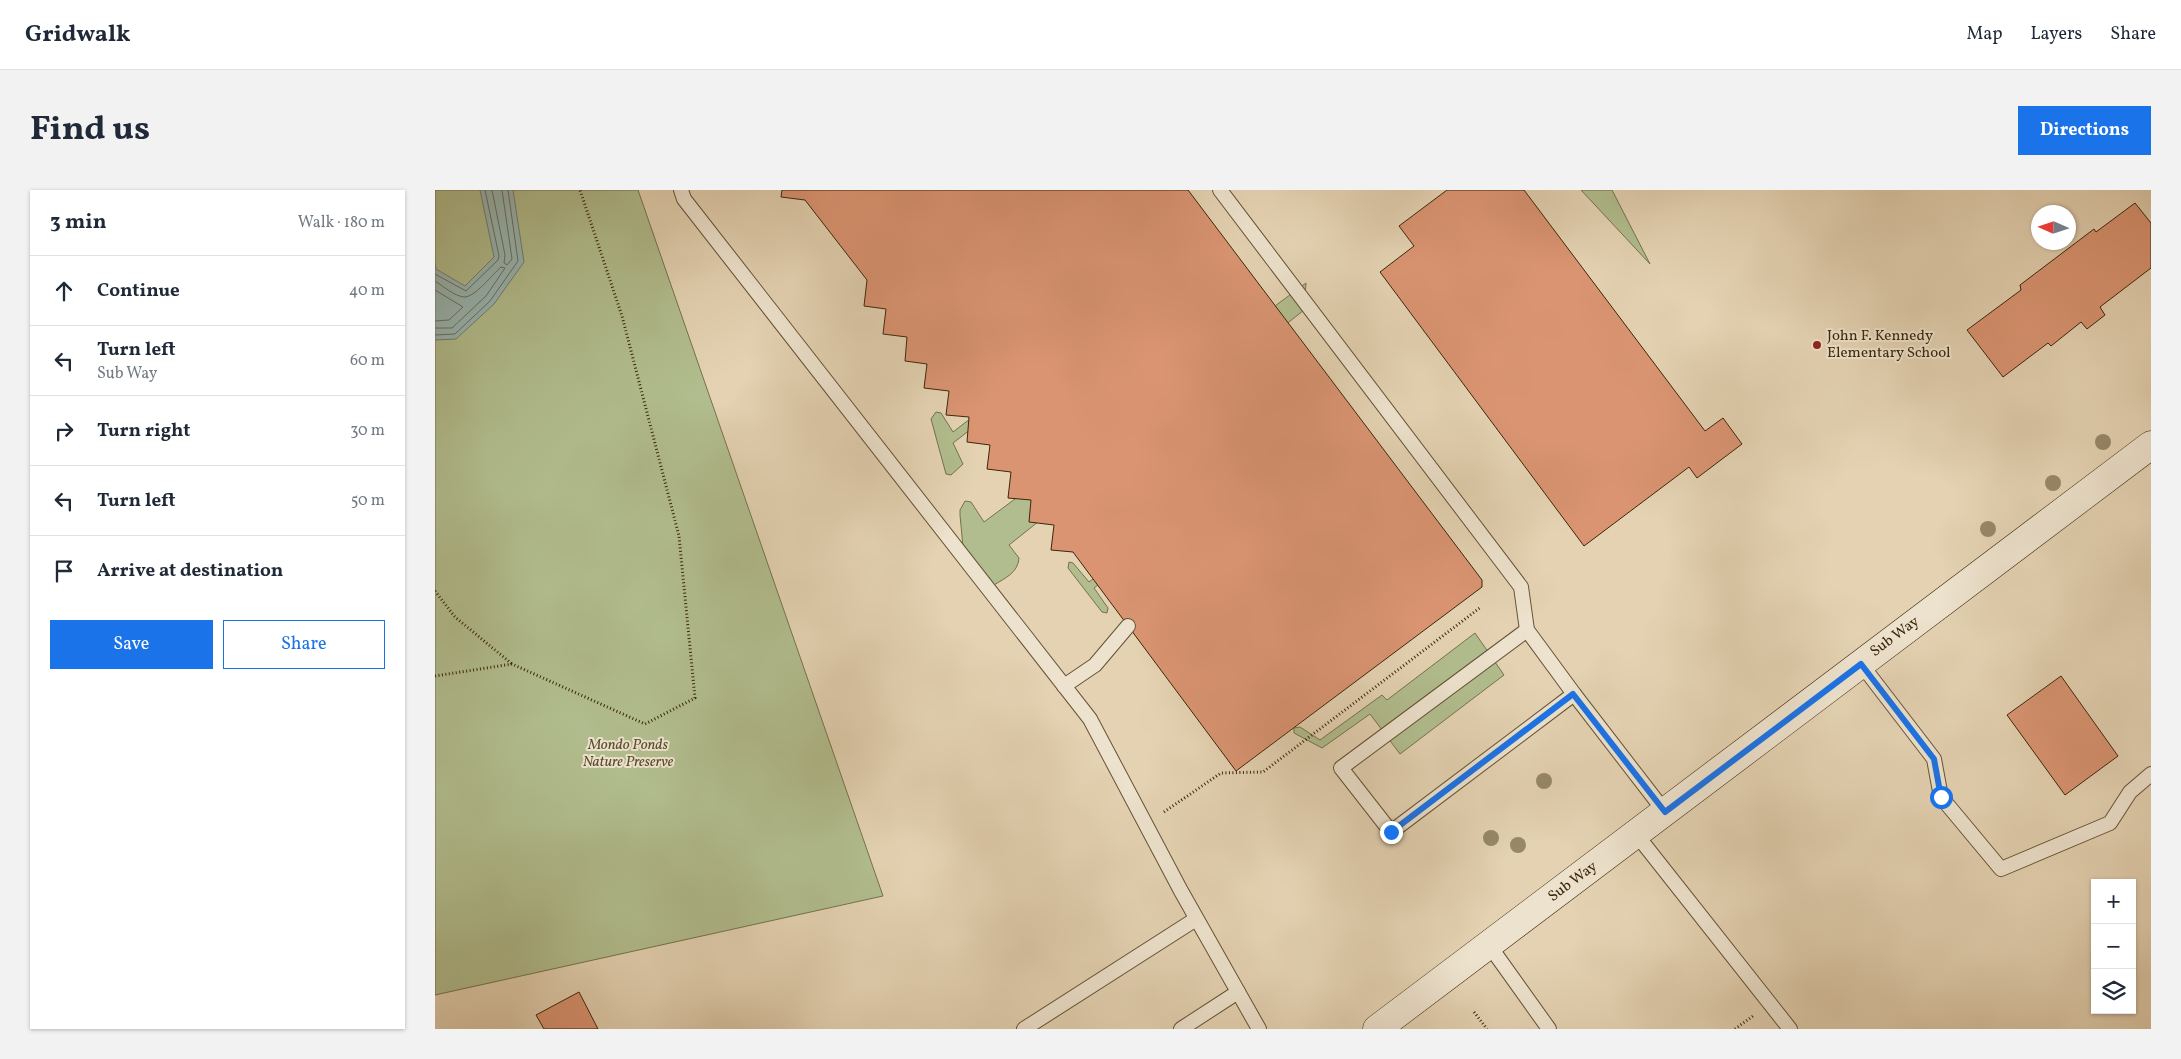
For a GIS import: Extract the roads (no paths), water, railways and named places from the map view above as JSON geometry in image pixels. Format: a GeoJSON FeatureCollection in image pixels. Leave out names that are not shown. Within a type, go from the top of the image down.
{"type":"FeatureCollection","features":[{"type":"Feature","properties":{"kind":"main road","name":"Sub Way"},"geometry":{"type":"LineString","coordinates":[[1377,1029],[2151,445]]}},
{"type":"Feature","properties":{"kind":"lane"},"geometry":{"type":"LineString","coordinates":[[681,190],[684,199],[1090,719],[1145,824],[1259,1029]]}},
{"type":"Feature","properties":{"kind":"lane"},"geometry":{"type":"LineString","coordinates":[[1220,190],[1521,587],[1527,630],[1573,694],[1665,812]]}},
{"type":"Feature","properties":{"kind":"lane"},"geometry":{"type":"LineString","coordinates":[[1064,686],[1095,665],[1128,626]]}},
{"type":"Feature","properties":{"kind":"lane"},"geometry":{"type":"LineString","coordinates":[[1527,630],[1341,768],[1391,832],[1573,694]]}},
{"type":"Feature","properties":{"kind":"lane"},"geometry":{"type":"LineString","coordinates":[[1861,664],[1934,759],[1941,797],[2001,869],[2110,823],[2130,792],[2151,774]]}},
{"type":"Feature","properties":{"kind":"lane"},"geometry":{"type":"LineString","coordinates":[[1636,834],[1790,1029]]}},
{"type":"Feature","properties":{"kind":"lane"},"geometry":{"type":"LineString","coordinates":[[1024,1029],[1197,918]]}},
{"type":"Feature","properties":{"kind":"lane"},"geometry":{"type":"LineString","coordinates":[[1489,945],[1549,1029]]}},
{"type":"Feature","properties":{"kind":"lane"},"geometry":{"type":"LineString","coordinates":[[1181,1029],[1238,992]]}},
{"type":"Feature","properties":{"kind":"water"},"geometry":{"type":"Polygon","coordinates":[[[480,190],[513,190],[524,262],[494,304],[456,339],[435,340],[435,263],[436,269],[465,286],[494,257],[480,190]]]}},
{"type":"Feature","properties":{"kind":"place","name":"John F. Kennedy Elementary School"},"geometry":{"type":"Point","coordinates":[1817,345]}},
{"type":"Feature","properties":{"kind":"park label","name":"Mondo Ponds Nature Preserve"},"geometry":{"type":"Point","coordinates":[628,754]}}]}
